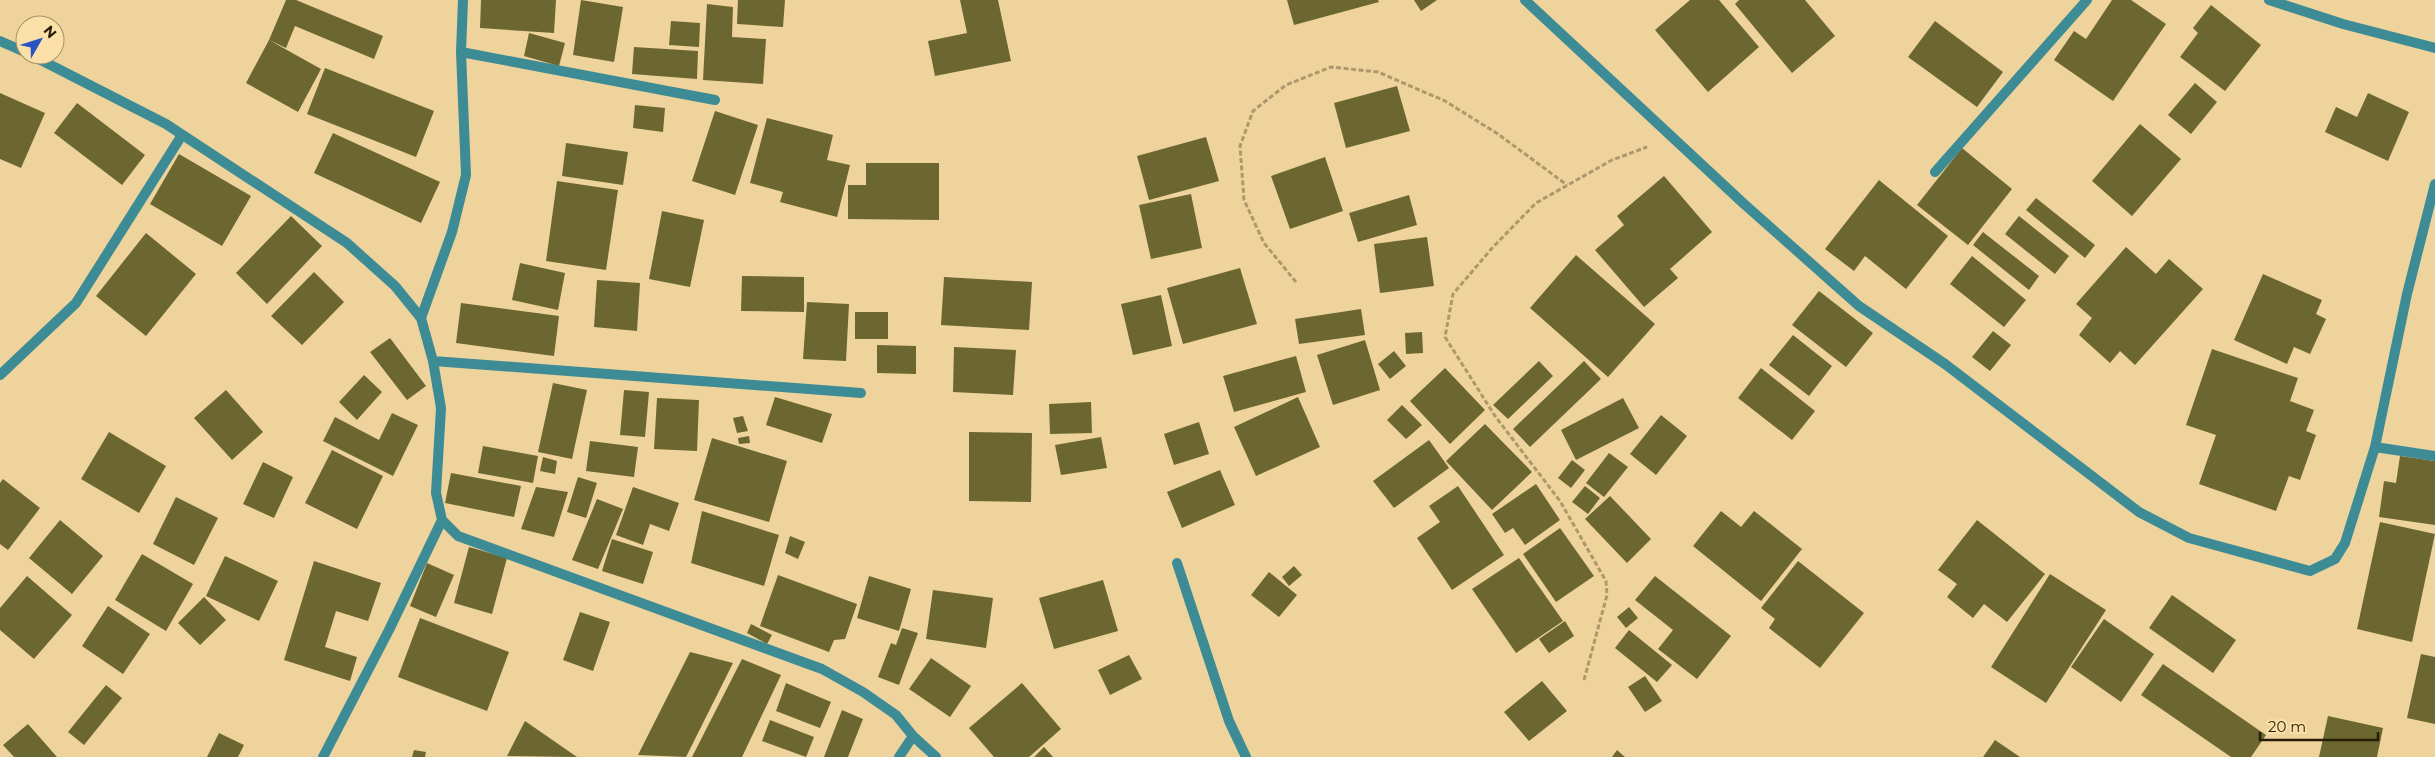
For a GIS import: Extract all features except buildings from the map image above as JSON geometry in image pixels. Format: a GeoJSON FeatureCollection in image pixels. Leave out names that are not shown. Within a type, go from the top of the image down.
{"type":"FeatureCollection","features":[{"type":"Feature","properties":{"kind":"street"},"geometry":{"type":"LineString","coordinates":[[421,318],[452,232],[466,175],[461,52],[463,0]]}},
{"type":"Feature","properties":{"kind":"street"},"geometry":{"type":"LineString","coordinates":[[1526,0],[1673,138],[1859,306],[1945,364],[2139,512],[2190,538],[2310,571],[2335,559],[2345,543],[2375,447],[2407,294],[2435,184]]}},
{"type":"Feature","properties":{"kind":"street"},"geometry":{"type":"LineString","coordinates":[[1935,172],[2087,0]]}},
{"type":"Feature","properties":{"kind":"street"},"geometry":{"type":"LineString","coordinates":[[2269,0],[2343,24],[2435,48]]}},
{"type":"Feature","properties":{"kind":"street"},"geometry":{"type":"LineString","coordinates":[[0,41],[15,48]]}},
{"type":"Feature","properties":{"kind":"street"},"geometry":{"type":"LineString","coordinates":[[461,52],[715,100]]}},
{"type":"Feature","properties":{"kind":"street"},"geometry":{"type":"LineString","coordinates":[[50,65],[182,135],[347,244],[395,286],[421,318],[433,361],[441,408],[436,493],[442,520],[458,536],[822,669],[864,692],[896,715],[913,736],[936,757]]}},
{"type":"Feature","properties":{"kind":"street"},"geometry":{"type":"LineString","coordinates":[[0,375],[76,303],[182,135]]}},
{"type":"Feature","properties":{"kind":"street"},"geometry":{"type":"LineString","coordinates":[[433,361],[861,393]]}},
{"type":"Feature","properties":{"kind":"street"},"geometry":{"type":"LineString","coordinates":[[2375,447],[2435,456]]}},
{"type":"Feature","properties":{"kind":"street"},"geometry":{"type":"LineString","coordinates":[[323,757],[390,630],[442,520]]}},
{"type":"Feature","properties":{"kind":"street"},"geometry":{"type":"LineString","coordinates":[[1177,563],[1229,721],[1246,757]]}},
{"type":"Feature","properties":{"kind":"street"},"geometry":{"type":"LineString","coordinates":[[899,757],[913,736]]}},
{"type":"Feature","properties":{"kind":"path"},"geometry":{"type":"LineString","coordinates":[[1296,282],[1264,243],[1244,200],[1240,146],[1253,111],[1286,85],[1331,67],[1378,72],[1445,101],[1498,134],[1567,185]]}},
{"type":"Feature","properties":{"kind":"path"},"geometry":{"type":"LineString","coordinates":[[1584,680],[1607,595],[1606,581],[1560,501],[1496,416],[1445,337],[1453,294],[1493,247],[1536,203],[1612,160],[1673,138]]}}]}
